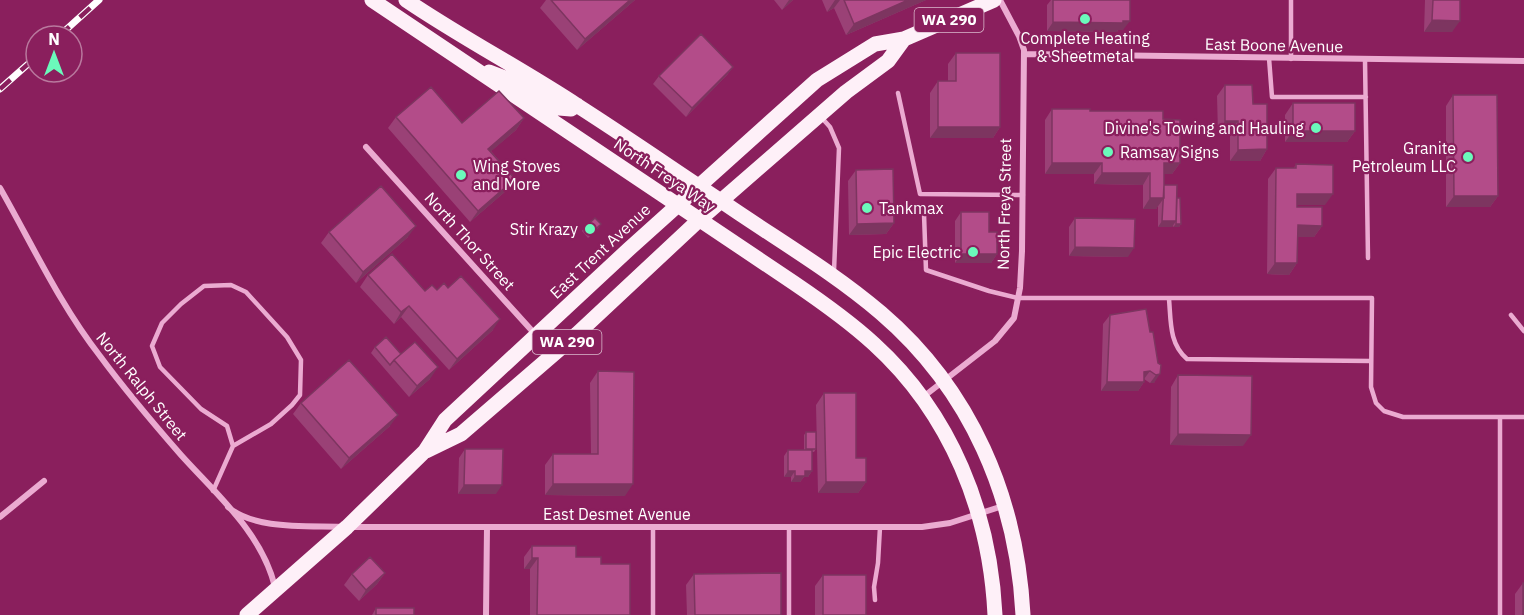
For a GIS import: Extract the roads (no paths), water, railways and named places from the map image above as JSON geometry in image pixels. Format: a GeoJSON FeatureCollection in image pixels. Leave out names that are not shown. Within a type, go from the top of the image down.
{"type":"FeatureCollection","features":[{"type":"Feature","properties":{"kind":"main road","name":"North Freya Way"},"geometry":{"type":"LineString","coordinates":[[372,0],[794,283],[858,329],[898,368],[923,398]]}},
{"type":"Feature","properties":{"kind":"main road","name":"North Freya Way"},"geometry":{"type":"LineString","coordinates":[[406,0],[577,105],[834,277],[866,300],[894,325],[944,381]]}},
{"type":"Feature","properties":{"kind":"main road","name":"East Trent Avenue"},"geometry":{"type":"LineString","coordinates":[[247,615],[347,527],[425,451],[445,420],[817,80],[875,44],[904,39],[994,0]]}},
{"type":"Feature","properties":{"kind":"main road","name":"East Trent Avenue"},"geometry":{"type":"LineString","coordinates":[[425,451],[461,434],[553,354],[699,220],[846,92],[888,61],[904,39]]}},
{"type":"Feature","properties":{"kind":"main road"},"geometry":{"type":"LineString","coordinates":[[470,65],[510,80],[559,108],[571,109],[577,105]]}},
{"type":"Feature","properties":{"kind":"main road"},"geometry":{"type":"LineString","coordinates":[[944,381],[978,437],[994,471],[1006,506],[1018,562],[1023,615]]}},
{"type":"Feature","properties":{"kind":"main road"},"geometry":{"type":"LineString","coordinates":[[923,398],[958,457],[979,514],[990,564],[995,615]]}},
{"type":"Feature","properties":{"kind":"street","name":"North Freya Street"},"geometry":{"type":"LineString","coordinates":[[923,398],[995,341],[1014,318],[1018,298],[1023,251],[1024,54],[1019,36],[1000,0]]}},
{"type":"Feature","properties":{"kind":"street","name":"East Boone Avenue"},"geometry":{"type":"LineString","coordinates":[[1024,54],[1524,61]]}},
{"type":"Feature","properties":{"kind":"street","name":"North Thor Street"},"geometry":{"type":"LineString","coordinates":[[366,147],[553,354]]}},
{"type":"Feature","properties":{"kind":"street","name":"North Ralph Street"},"geometry":{"type":"LineString","coordinates":[[0,188],[63,300],[99,355],[179,453],[249,532],[265,557],[275,590]]}},
{"type":"Feature","properties":{"kind":"street"},"geometry":{"type":"LineString","coordinates":[[0,517],[44,481]]}},
{"type":"Feature","properties":{"kind":"street","name":"East Desmet Avenue"},"geometry":{"type":"LineString","coordinates":[[228,507],[241,517],[262,523],[347,527],[922,527],[950,523],[1006,506]]}},
{"type":"Feature","properties":{"kind":"street"},"geometry":{"type":"LineString","coordinates":[[486,615],[487,527]]}},
{"type":"Feature","properties":{"kind":"lane"},"geometry":{"type":"LineString","coordinates":[[1291,0],[1291,59]]}},
{"type":"Feature","properties":{"kind":"lane"},"geometry":{"type":"LineString","coordinates":[[1269,58],[1272,97],[1366,97]]}},
{"type":"Feature","properties":{"kind":"lane"},"geometry":{"type":"LineString","coordinates":[[1365,60],[1368,258]]}},
{"type":"Feature","properties":{"kind":"lane"},"geometry":{"type":"LineString","coordinates":[[898,93],[920,194],[1023,195]]}},
{"type":"Feature","properties":{"kind":"lane"},"geometry":{"type":"LineString","coordinates":[[820,115],[830,127],[839,148],[834,277]]}},
{"type":"Feature","properties":{"kind":"lane"},"geometry":{"type":"LineString","coordinates":[[924,214],[926,270],[1018,298],[1372,298],[1371,387],[1376,403],[1384,411],[1403,417],[1524,417]]}},
{"type":"Feature","properties":{"kind":"lane"},"geometry":{"type":"LineString","coordinates":[[213,491],[233,446],[271,424],[300,395],[301,360],[287,337],[246,292],[231,285],[204,286],[162,323],[152,346],[160,367],[201,409],[227,426],[233,446]]}},
{"type":"Feature","properties":{"kind":"lane"},"geometry":{"type":"LineString","coordinates":[[1169,299],[1174,342],[1178,351],[1187,358],[1371,361]]}},
{"type":"Feature","properties":{"kind":"lane"},"geometry":{"type":"LineString","coordinates":[[1511,315],[1524,331]]}},
{"type":"Feature","properties":{"kind":"lane"},"geometry":{"type":"LineString","coordinates":[[1500,417],[1500,615]]}},
{"type":"Feature","properties":{"kind":"lane"},"geometry":{"type":"LineString","coordinates":[[653,527],[653,615]]}},
{"type":"Feature","properties":{"kind":"lane"},"geometry":{"type":"LineString","coordinates":[[789,527],[789,615]]}},
{"type":"Feature","properties":{"kind":"lane"},"geometry":{"type":"LineString","coordinates":[[875,600],[874,587],[880,527]]}},
{"type":"Feature","properties":{"kind":"railway"},"geometry":{"type":"LineString","coordinates":[[72,24],[99,0]]}},
{"type":"Feature","properties":{"kind":"railway"},"geometry":{"type":"LineString","coordinates":[[0,89],[24,68]]}},
{"type":"Feature","properties":{"kind":"place","name":"Complete Heating & Sheetmetal"},"geometry":{"type":"Point","coordinates":[1085,19]}},
{"type":"Feature","properties":{"kind":"place","name":"Divine's Towing and Hauling"},"geometry":{"type":"Point","coordinates":[1316,128]}},
{"type":"Feature","properties":{"kind":"place","name":"Ramsay Signs"},"geometry":{"type":"Point","coordinates":[1108,152]}},
{"type":"Feature","properties":{"kind":"place","name":"Granite Petroleum LLC"},"geometry":{"type":"Point","coordinates":[1468,157]}},
{"type":"Feature","properties":{"kind":"place","name":"Wing Stoves and More"},"geometry":{"type":"Point","coordinates":[461,175]}},
{"type":"Feature","properties":{"kind":"place","name":"Tankmax"},"geometry":{"type":"Point","coordinates":[867,208]}},
{"type":"Feature","properties":{"kind":"place","name":"Stir Krazy"},"geometry":{"type":"Point","coordinates":[590,229]}},
{"type":"Feature","properties":{"kind":"place","name":"Epic Electric"},"geometry":{"type":"Point","coordinates":[973,252]}}]}
